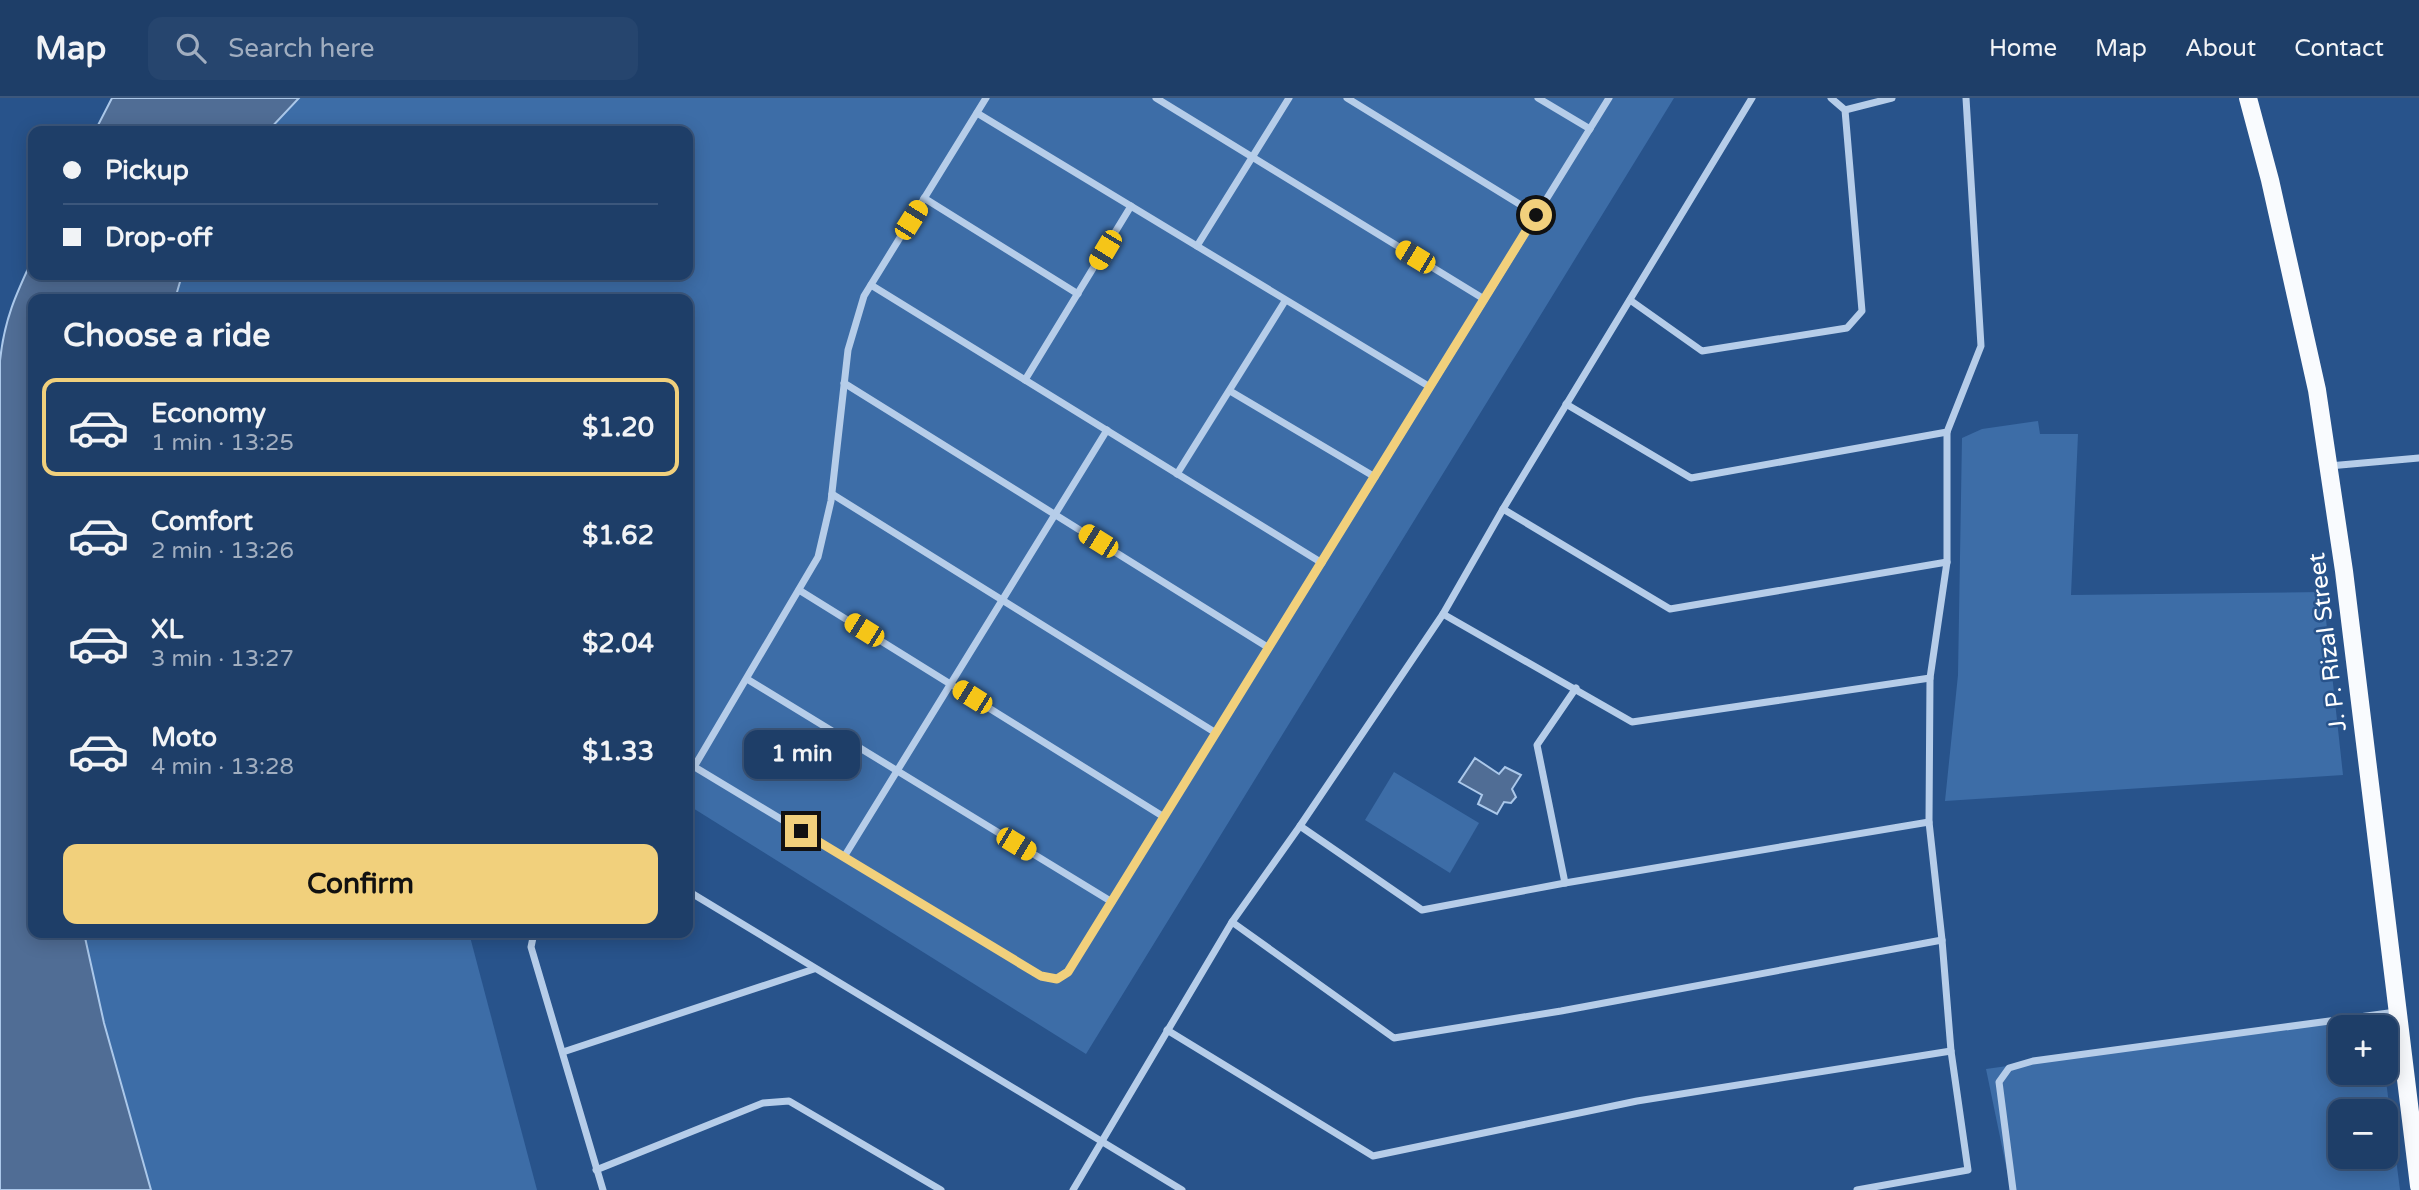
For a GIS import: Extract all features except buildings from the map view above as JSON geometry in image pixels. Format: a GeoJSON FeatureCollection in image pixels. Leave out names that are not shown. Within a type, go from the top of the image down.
{"type":"FeatureCollection","features":[{"type":"Feature","properties":{"kind":"main road","name":"J. P. Rizal Street"},"geometry":{"type":"LineString","coordinates":[[2248,98],[2270,180],[2317,390],[2329,467],[2419,1186]]}},
{"type":"Feature","properties":{"kind":"street"},"geometry":{"type":"LineString","coordinates":[[693,762],[747,679],[818,556],[832,494],[844,383],[853,329],[864,296],[986,98]]}},
{"type":"Feature","properties":{"kind":"street"},"geometry":{"type":"LineString","coordinates":[[1157,98],[1484,299]]}},
{"type":"Feature","properties":{"kind":"street"},"geometry":{"type":"LineString","coordinates":[[1197,246],[1289,98]]}},
{"type":"Feature","properties":{"kind":"street"},"geometry":{"type":"LineString","coordinates":[[1347,98],[1536,215]]}},
{"type":"Feature","properties":{"kind":"street"},"geometry":{"type":"LineString","coordinates":[[1538,98],[1590,129]]}},
{"type":"Feature","properties":{"kind":"street"},"geometry":{"type":"LineString","coordinates":[[693,766],[1048,979],[1057,979],[1068,972],[1609,98]]}},
{"type":"Feature","properties":{"kind":"street"},"geometry":{"type":"LineString","coordinates":[[1073,1190],[1231,922],[1300,826],[1443,614],[1503,509],[1752,98]]}},
{"type":"Feature","properties":{"kind":"street"},"geometry":{"type":"LineString","coordinates":[[1630,300],[1702,351],[1847,328],[1862,311],[1845,110],[1830,98]]}},
{"type":"Feature","properties":{"kind":"street"},"geometry":{"type":"LineString","coordinates":[[1845,110],[1892,98]]}},
{"type":"Feature","properties":{"kind":"street"},"geometry":{"type":"LineString","coordinates":[[1857,1190],[1968,1170],[1951,1051],[1929,822],[1930,678],[1947,562],[1947,432],[1981,346],[1966,98]]}},
{"type":"Feature","properties":{"kind":"street"},"geometry":{"type":"LineString","coordinates":[[977,113],[1430,387]]}},
{"type":"Feature","properties":{"kind":"street"},"geometry":{"type":"LineString","coordinates":[[924,198],[1078,294]]}},
{"type":"Feature","properties":{"kind":"street"},"geometry":{"type":"LineString","coordinates":[[1026,380],[1131,206]]}},
{"type":"Feature","properties":{"kind":"street"},"geometry":{"type":"LineString","coordinates":[[871,285],[1322,563]]}},
{"type":"Feature","properties":{"kind":"street"},"geometry":{"type":"LineString","coordinates":[[1177,474],[1285,301]]}},
{"type":"Feature","properties":{"kind":"street"},"geometry":{"type":"LineString","coordinates":[[844,383],[1269,648]]}},
{"type":"Feature","properties":{"kind":"street"},"geometry":{"type":"LineString","coordinates":[[1230,391],[1375,477]]}},
{"type":"Feature","properties":{"kind":"street"},"geometry":{"type":"LineString","coordinates":[[1566,404],[1691,478],[1947,432]]}},
{"type":"Feature","properties":{"kind":"street"},"geometry":{"type":"LineString","coordinates":[[844,857],[1107,430]]}},
{"type":"Feature","properties":{"kind":"street"},"geometry":{"type":"LineString","coordinates":[[2329,467],[2419,458]]}},
{"type":"Feature","properties":{"kind":"street"},"geometry":{"type":"LineString","coordinates":[[832,494],[1216,733]]}},
{"type":"Feature","properties":{"kind":"street"},"geometry":{"type":"LineString","coordinates":[[1503,509],[1670,609],[1947,562]]}},
{"type":"Feature","properties":{"kind":"street"},"geometry":{"type":"LineString","coordinates":[[799,590],[1164,817]]}},
{"type":"Feature","properties":{"kind":"street"},"geometry":{"type":"LineString","coordinates":[[1443,614],[1632,722],[1930,678]]}},
{"type":"Feature","properties":{"kind":"street"},"geometry":{"type":"LineString","coordinates":[[747,679],[1112,902]]}},
{"type":"Feature","properties":{"kind":"street"},"geometry":{"type":"LineString","coordinates":[[1565,883],[1537,745],[1576,688]]}},
{"type":"Feature","properties":{"kind":"street"},"geometry":{"type":"LineString","coordinates":[[1300,826],[1422,910],[1565,883],[1929,822]]}},
{"type":"Feature","properties":{"kind":"street"},"geometry":{"type":"LineString","coordinates":[[693,894],[1182,1190]]}},
{"type":"Feature","properties":{"kind":"street"},"geometry":{"type":"LineString","coordinates":[[1231,922],[1394,1038],[1561,1011],[1942,940]]}},
{"type":"Feature","properties":{"kind":"street"},"geometry":{"type":"LineString","coordinates":[[533,938],[531,947],[603,1190]]}},
{"type":"Feature","properties":{"kind":"street"},"geometry":{"type":"LineString","coordinates":[[563,1052],[814,969]]}},
{"type":"Feature","properties":{"kind":"street"},"geometry":{"type":"LineString","coordinates":[[2013,1190],[1999,1082],[2009,1068],[2033,1061],[2398,1011]]}},
{"type":"Feature","properties":{"kind":"street"},"geometry":{"type":"LineString","coordinates":[[1167,1030],[1373,1156],[1637,1101],[1951,1051]]}},
{"type":"Feature","properties":{"kind":"street"},"geometry":{"type":"LineString","coordinates":[[596,1170],[763,1103],[789,1101],[941,1190]]}},
{"type":"Feature","properties":{"kind":"shaded area"},"geometry":{"type":"Polygon","coordinates":[[[112,98],[299,98],[273,126],[98,126],[112,98]]]}},
{"type":"Feature","properties":{"kind":"shaded area"},"geometry":{"type":"Polygon","coordinates":[[[299,98],[1674,98],[1086,1054],[693,808],[693,294],[176,294],[181,280],[693,280],[693,126],[273,126],[299,98]]]}},
{"type":"Feature","properties":{"kind":"shaded area"},"geometry":{"type":"Polygon","coordinates":[[[28,269],[28,280],[181,280],[176,294],[28,294],[28,938],[85,938],[104,1023],[151,1190],[0,1190],[0,361],[4,333],[28,269]]]}},
{"type":"Feature","properties":{"kind":"shaded area"},"geometry":{"type":"Polygon","coordinates":[[[2038,421],[2040,434],[2078,434],[2071,595],[2323,592],[2343,775],[1945,801],[1958,675],[1962,438],[1982,429],[2038,421]]]}},
{"type":"Feature","properties":{"kind":"shaded area"},"geometry":{"type":"Polygon","coordinates":[[[1475,758],[1499,774],[1505,767],[1521,775],[1512,789],[1516,797],[1511,803],[1504,802],[1497,814],[1478,804],[1482,795],[1459,782],[1475,758]]]}},
{"type":"Feature","properties":{"kind":"shaded area"},"geometry":{"type":"Polygon","coordinates":[[[1394,772],[1479,823],[1450,873],[1365,820],[1394,772]]]}},
{"type":"Feature","properties":{"kind":"shaded area"},"geometry":{"type":"Polygon","coordinates":[[[85,938],[470,938],[537,1190],[151,1190],[104,1023],[85,938]]]}},
{"type":"Feature","properties":{"kind":"shaded area"},"geometry":{"type":"Polygon","coordinates":[[[2328,1021],[2328,1085],[2387,1085],[2388,1099],[2328,1099],[2328,1169],[2397,1169],[2400,1190],[2011,1190],[1986,1069],[2328,1021]]]}},
{"type":"Feature","properties":{"kind":"route"},"geometry":{"type":"LineString","coordinates":[[801,831],[1041,976],[1057,979],[1068,972],[1536,215]]}}]}
